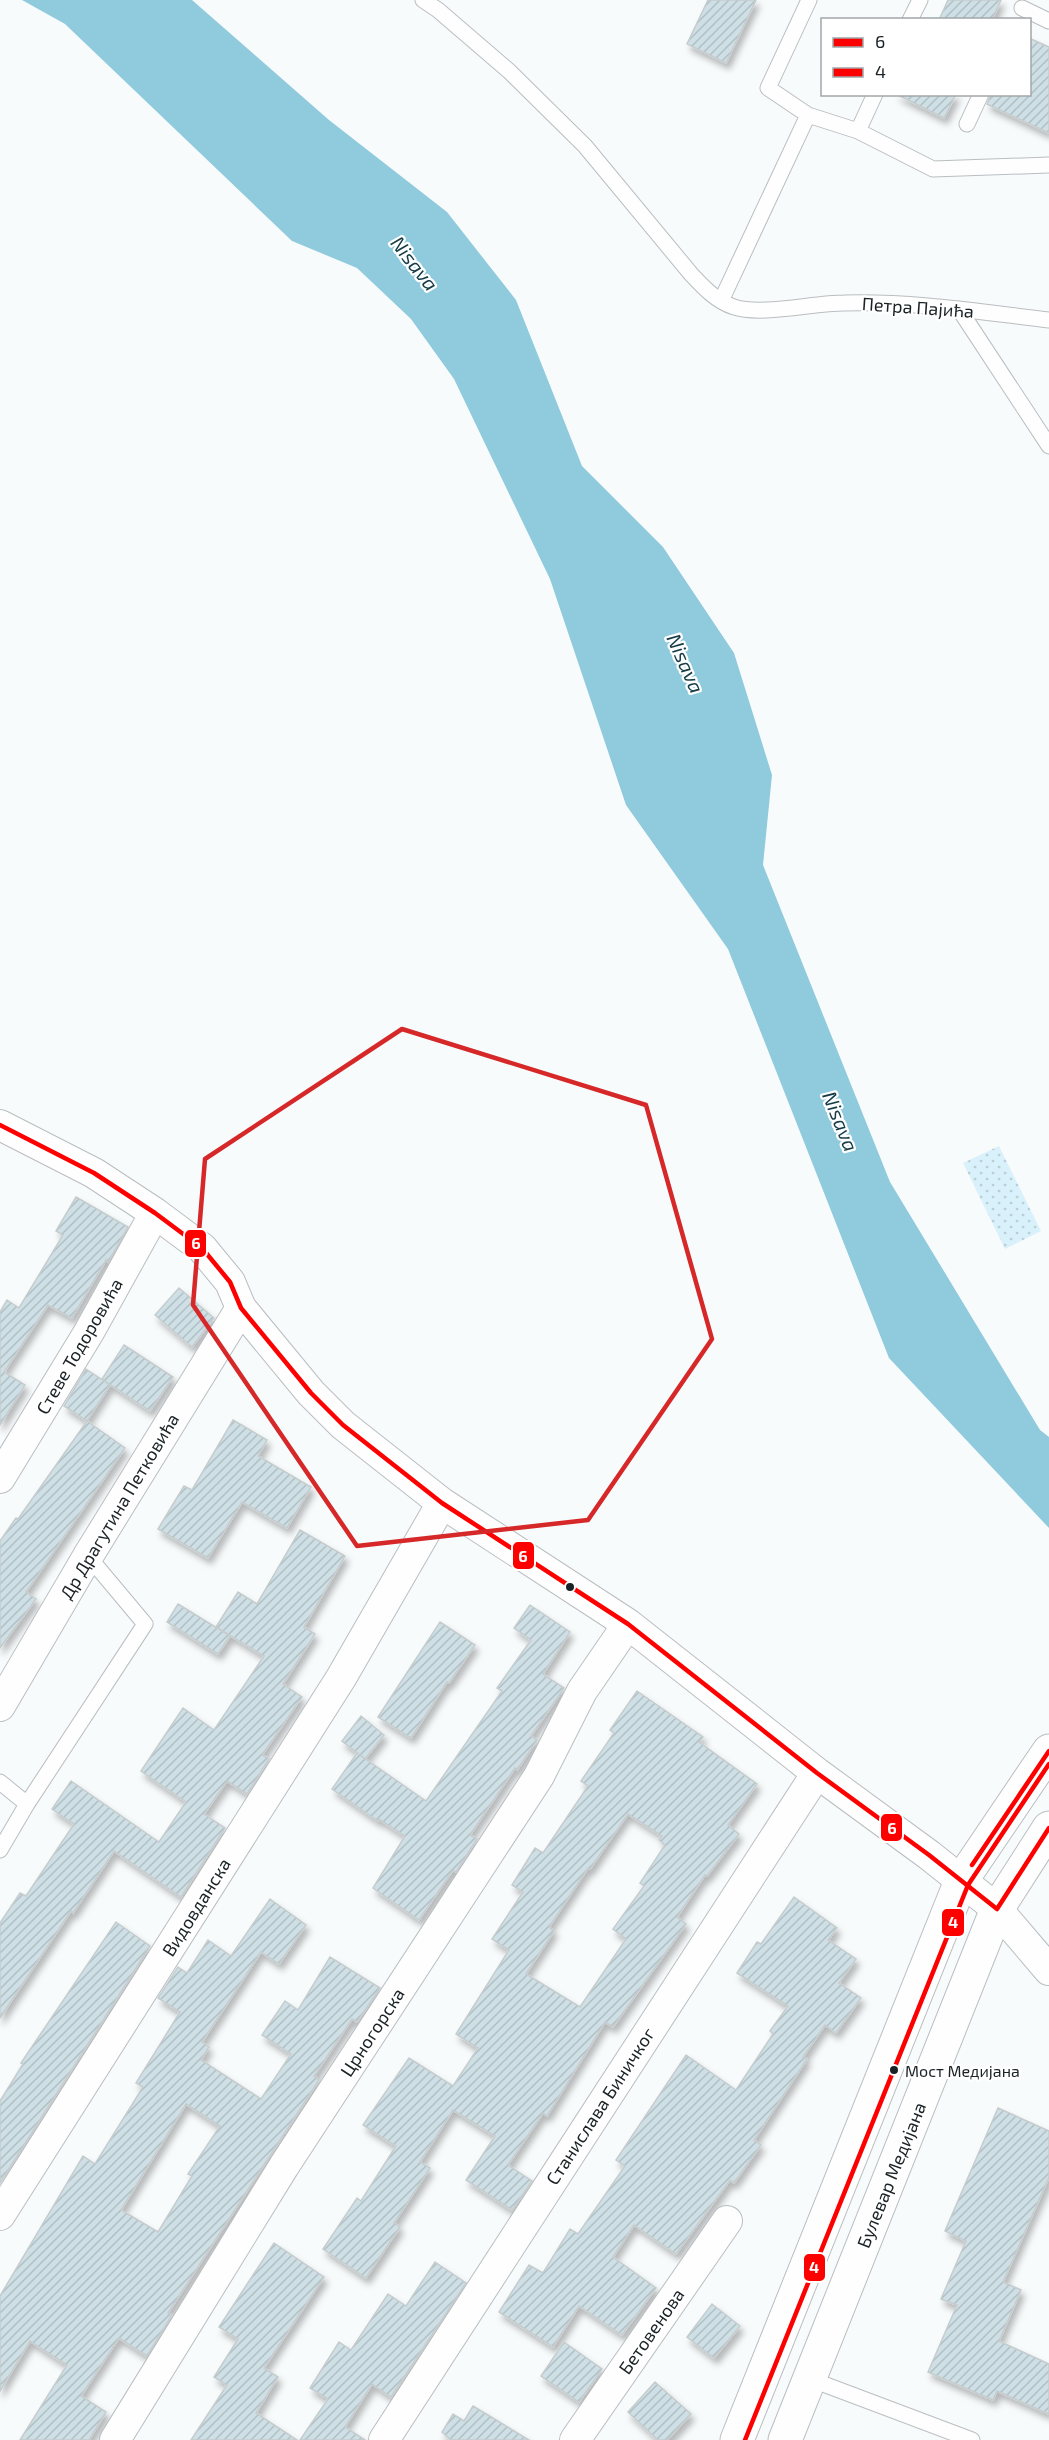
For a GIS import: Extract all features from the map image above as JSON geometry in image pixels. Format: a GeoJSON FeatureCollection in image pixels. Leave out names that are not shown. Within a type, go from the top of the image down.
{"type":"FeatureCollection","features":[{"type":"Feature","properties":{"kind":"main road"},"geometry":{"type":"LineString","coordinates":[[737,2440],[961,1881],[1049,1751]]}},
{"type":"Feature","properties":{"kind":"main road","name":"Булевар Медијана"},"geometry":{"type":"LineString","coordinates":[[785,2440],[997,1910],[1049,1828]]}},
{"type":"Feature","properties":{"kind":"street"},"geometry":{"type":"LineString","coordinates":[[0,1125],[94,1173],[155,1213],[202,1248],[230,1282],[242,1308],[311,1393],[343,1425],[442,1503],[628,1624],[817,1773],[961,1881],[997,1910],[1049,1970]]}},
{"type":"Feature","properties":{"kind":"street","name":"Стеве Тодоровића"},"geometry":{"type":"LineString","coordinates":[[0,1478],[89,1332],[155,1213]]}},
{"type":"Feature","properties":{"kind":"street","name":"Др Драгутина Петковића"},"geometry":{"type":"LineString","coordinates":[[0,1706],[88,1556],[242,1308]]}},
{"type":"Feature","properties":{"kind":"street","name":"Видовданска"},"geometry":{"type":"LineString","coordinates":[[0,2215],[341,1678],[442,1503]]}},
{"type":"Feature","properties":{"kind":"street","name":"Црногорска"},"geometry":{"type":"LineString","coordinates":[[115,2440],[284,2166],[539,1776],[582,1691],[628,1624]]}},
{"type":"Feature","properties":{"kind":"street","name":"Станислава Биничког"},"geometry":{"type":"LineString","coordinates":[[384,2440],[817,1773]]}},
{"type":"Feature","properties":{"kind":"street","name":"Бетовенова"},"geometry":{"type":"LineString","coordinates":[[575,2440],[727,2221]]}},
{"type":"Feature","properties":{"kind":"lane"},"geometry":{"type":"LineString","coordinates":[[423,0],[438,10],[509,71],[585,146],[704,289],[721,301],[808,115]]}},
{"type":"Feature","properties":{"kind":"lane"},"geometry":{"type":"LineString","coordinates":[[808,0],[768,88],[808,115],[858,131],[933,169],[1049,165]]}},
{"type":"Feature","properties":{"kind":"lane"},"geometry":{"type":"LineString","coordinates":[[911,18],[920,0]]}},
{"type":"Feature","properties":{"kind":"lane"},"geometry":{"type":"LineString","coordinates":[[1022,9],[1049,21]]}},
{"type":"Feature","properties":{"kind":"lane"},"geometry":{"type":"LineString","coordinates":[[858,131],[874,96]]}},
{"type":"Feature","properties":{"kind":"lane"},"geometry":{"type":"LineString","coordinates":[[968,124],[980,96]]}},
{"type":"Feature","properties":{"kind":"lane","name":"Петра Пајића"},"geometry":{"type":"LineString","coordinates":[[721,301],[735,308],[762,309],[844,303],[959,309],[1049,320]]}},
{"type":"Feature","properties":{"kind":"lane"},"geometry":{"type":"LineString","coordinates":[[959,309],[1049,446]]}},
{"type":"Feature","properties":{"kind":"lane"},"geometry":{"type":"LineString","coordinates":[[0,1850],[27,1804],[145,1624],[88,1556]]}},
{"type":"Feature","properties":{"kind":"lane"},"geometry":{"type":"LineString","coordinates":[[0,1782],[27,1804]]}},
{"type":"Feature","properties":{"kind":"lane"},"geometry":{"type":"LineString","coordinates":[[810,2379],[972,2440]]}},
{"type":"Feature","properties":{"kind":"highlighted area"},"geometry":{"type":"Polygon","coordinates":[[[402,1029],[646,1105],[712,1339],[588,1520],[357,1546],[193,1305],[205,1159],[402,1029]]]}},
{"type":"Feature","properties":{"kind":"shaded area"},"geometry":{"type":"Polygon","coordinates":[[[999,1146],[1041,1231],[1005,1249],[963,1163],[999,1146]]]}},
{"type":"Feature","properties":{"kind":"water","name":"Nisava"},"geometry":{"type":"Polygon","coordinates":[[[22,0],[192,0],[329,120],[447,212],[516,300],[582,466],[663,547],[734,653],[772,775],[763,865],[890,1182],[1040,1430],[1049,1437],[1049,1528],[889,1358],[728,949],[626,805],[550,579],[454,379],[411,319],[357,268],[292,241],[65,24],[22,0]]]}},
{"type":"Feature","properties":{"kind":"building"},"geometry":{"type":"Polygon","coordinates":[[[708,0],[756,0],[726,63],[687,44],[708,0]]]}},
{"type":"Feature","properties":{"kind":"building"},"geometry":{"type":"Polygon","coordinates":[[[948,0],[1001,0],[993,18],[940,18],[948,0]]]}},
{"type":"Feature","properties":{"kind":"building"},"geometry":{"type":"Polygon","coordinates":[[[1031,39],[1049,47],[1049,133],[987,104],[990,96],[1031,96],[1031,39]]]}},
{"type":"Feature","properties":{"kind":"building"},"geometry":{"type":"Polygon","coordinates":[[[900,96],[955,96],[944,118],[900,96]]]}},
{"type":"Feature","properties":{"kind":"building"},"geometry":{"type":"Polygon","coordinates":[[[76,1197],[128,1227],[72,1318],[48,1305],[4,1372],[25,1385],[0,1425],[0,1312],[7,1300],[19,1308],[63,1235],[56,1231],[76,1197]]]}},
{"type":"Feature","properties":{"kind":"building"},"geometry":{"type":"Polygon","coordinates":[[[179,1288],[214,1318],[192,1347],[155,1315],[179,1288]]]}},
{"type":"Feature","properties":{"kind":"building"},"geometry":{"type":"Polygon","coordinates":[[[124,1345],[173,1377],[150,1411],[102,1379],[124,1345]]]}},
{"type":"Feature","properties":{"kind":"building"},"geometry":{"type":"Polygon","coordinates":[[[86,1369],[110,1385],[87,1421],[64,1406],[86,1369]]]}},
{"type":"Feature","properties":{"kind":"building"},"geometry":{"type":"Polygon","coordinates":[[[233,1420],[267,1440],[258,1456],[311,1487],[287,1528],[242,1502],[208,1558],[158,1529],[184,1486],[192,1490],[233,1420]]]}},
{"type":"Feature","properties":{"kind":"building"},"geometry":{"type":"Polygon","coordinates":[[[87,1421],[125,1448],[26,1592],[36,1599],[0,1648],[0,1541],[87,1421]]]}},
{"type":"Feature","properties":{"kind":"building"},"geometry":{"type":"Polygon","coordinates":[[[300,1530],[345,1556],[304,1627],[315,1634],[283,1684],[302,1697],[262,1755],[269,1759],[247,1794],[227,1781],[204,1814],[225,1828],[181,1897],[114,1851],[0,2018],[0,1923],[20,1893],[26,1896],[74,1824],[52,1809],[71,1781],[159,1842],[186,1802],[141,1771],[183,1708],[214,1730],[264,1656],[216,1627],[238,1592],[257,1604],[300,1530]]]}},
{"type":"Feature","properties":{"kind":"building"},"geometry":{"type":"Polygon","coordinates":[[[178,1604],[230,1636],[218,1654],[167,1622],[178,1604]]]}},
{"type":"Feature","properties":{"kind":"building"},"geometry":{"type":"Polygon","coordinates":[[[530,1605],[570,1632],[543,1674],[564,1688],[531,1736],[537,1740],[517,1770],[515,1768],[470,1835],[477,1839],[456,1872],[453,1870],[419,1920],[373,1888],[405,1836],[379,1819],[378,1821],[332,1789],[357,1753],[426,1801],[502,1691],[497,1688],[531,1640],[514,1628],[530,1605]]]}},
{"type":"Feature","properties":{"kind":"building"},"geometry":{"type":"Polygon","coordinates":[[[440,1622],[475,1645],[449,1683],[447,1682],[411,1738],[378,1717],[440,1622]]]}},
{"type":"Feature","properties":{"kind":"building"},"geometry":{"type":"Polygon","coordinates":[[[637,1691],[703,1737],[699,1742],[757,1784],[728,1825],[739,1834],[707,1876],[705,1875],[677,1917],[686,1924],[613,2027],[605,2022],[547,2116],[543,2113],[508,2165],[532,2181],[512,2210],[466,2180],[495,2136],[453,2110],[420,2162],[430,2168],[394,2223],[400,2227],[366,2278],[323,2249],[357,2198],[361,2201],[396,2146],[363,2125],[409,2058],[453,2086],[478,2048],[456,2034],[509,1950],[492,1939],[523,1892],[512,1885],[535,1848],[543,1853],[588,1786],[581,1781],[614,1733],[610,1730],[637,1691]],[[628,1814],[590,1869],[588,1868],[549,1927],[554,1931],[526,1974],[580,2007],[626,1939],[613,1929],[644,1886],[640,1883],[665,1845],[659,1840],[662,1836],[628,1814]]]}},
{"type":"Feature","properties":{"kind":"building"},"geometry":{"type":"Polygon","coordinates":[[[361,1716],[384,1735],[365,1759],[342,1741],[361,1716]]]}},
{"type":"Feature","properties":{"kind":"building"},"geometry":{"type":"Polygon","coordinates":[[[794,1897],[837,1928],[828,1940],[856,1959],[839,1983],[861,1998],[836,2033],[825,2025],[803,2057],[807,2059],[754,2140],[761,2145],[734,2183],[730,2180],[676,2254],[634,2225],[613,2257],[656,2288],[622,2335],[579,2306],[553,2347],[499,2312],[529,2265],[543,2273],[570,2229],[578,2234],[625,2166],[616,2160],[686,2055],[736,2090],[773,2034],[770,2031],[788,2006],[737,1973],[757,1942],[761,1944],[794,1897]]]}},
{"type":"Feature","properties":{"kind":"building"},"geometry":{"type":"Polygon","coordinates":[[[270,1899],[306,1925],[279,1964],[261,1952],[202,2042],[209,2047],[201,2060],[261,2099],[291,2054],[262,2035],[285,2001],[298,2010],[330,1957],[380,1988],[357,2022],[352,2019],[314,2076],[319,2080],[168,2313],[172,2315],[147,2356],[119,2338],[81,2396],[106,2412],[89,2440],[20,2440],[67,2365],[30,2341],[0,2391],[0,2296],[83,2156],[95,2164],[143,2087],[136,2083],[180,2012],[158,1998],[178,1967],[187,1973],[208,1940],[231,1956],[270,1899]],[[186,2104],[121,2210],[158,2232],[192,2176],[188,2174],[220,2126],[186,2104]]]}},
{"type":"Feature","properties":{"kind":"building"},"geometry":{"type":"Polygon","coordinates":[[[116,1922],[150,1946],[0,2183],[0,2101],[23,2064],[21,2063],[116,1922]]]}},
{"type":"Feature","properties":{"kind":"building"},"geometry":{"type":"Polygon","coordinates":[[[998,2108],[1049,2131],[1049,2177],[1003,2282],[1021,2290],[999,2341],[1049,2364],[1049,2414],[997,2391],[993,2400],[928,2372],[957,2305],[941,2299],[966,2241],[945,2231],[998,2108]]]}},
{"type":"Feature","properties":{"kind":"building"},"geometry":{"type":"Polygon","coordinates":[[[274,2243],[324,2277],[264,2368],[278,2377],[256,2413],[297,2440],[191,2440],[227,2385],[214,2377],[238,2339],[219,2327],[274,2243]]]}},
{"type":"Feature","properties":{"kind":"building"},"geometry":{"type":"Polygon","coordinates":[[[435,2262],[466,2283],[391,2397],[372,2384],[345,2427],[365,2440],[300,2440],[328,2399],[310,2388],[339,2342],[351,2350],[388,2294],[406,2306],[435,2262]]]}},
{"type":"Feature","properties":{"kind":"building"},"geometry":{"type":"Polygon","coordinates":[[[712,2304],[740,2326],[714,2358],[687,2337],[712,2304]]]}},
{"type":"Feature","properties":{"kind":"building"},"geometry":{"type":"Polygon","coordinates":[[[564,2342],[602,2369],[579,2402],[541,2376],[564,2342]]]}},
{"type":"Feature","properties":{"kind":"building"},"geometry":{"type":"Polygon","coordinates":[[[655,2382],[691,2414],[667,2440],[658,2440],[628,2412],[655,2382]]]}},
{"type":"Feature","properties":{"kind":"building"},"geometry":{"type":"Polygon","coordinates":[[[473,2406],[529,2440],[451,2440],[442,2432],[453,2414],[464,2421],[473,2406]]]}},
{"type":"Feature","properties":{"kind":"transit line","name":"6"},"geometry":{"type":"LineString","coordinates":[[0,1125],[94,1173],[155,1213],[202,1248],[230,1282],[241,1308],[311,1393],[343,1425],[442,1503],[628,1624],[817,1773],[929,1855],[997,1909],[1049,1828]]}},
{"type":"Feature","properties":{"kind":"transit line","name":"6"},"geometry":{"type":"LineString","coordinates":[[972,1865],[1049,1751]]}},
{"type":"Feature","properties":{"kind":"transit line","name":"4"},"geometry":{"type":"LineString","coordinates":[[745,2440],[968,1885],[1049,1764]]}},
{"type":"Feature","properties":{"kind":"place","name":"Мост Медијана"},"geometry":{"type":"Point","coordinates":[894,2070]}}]}
